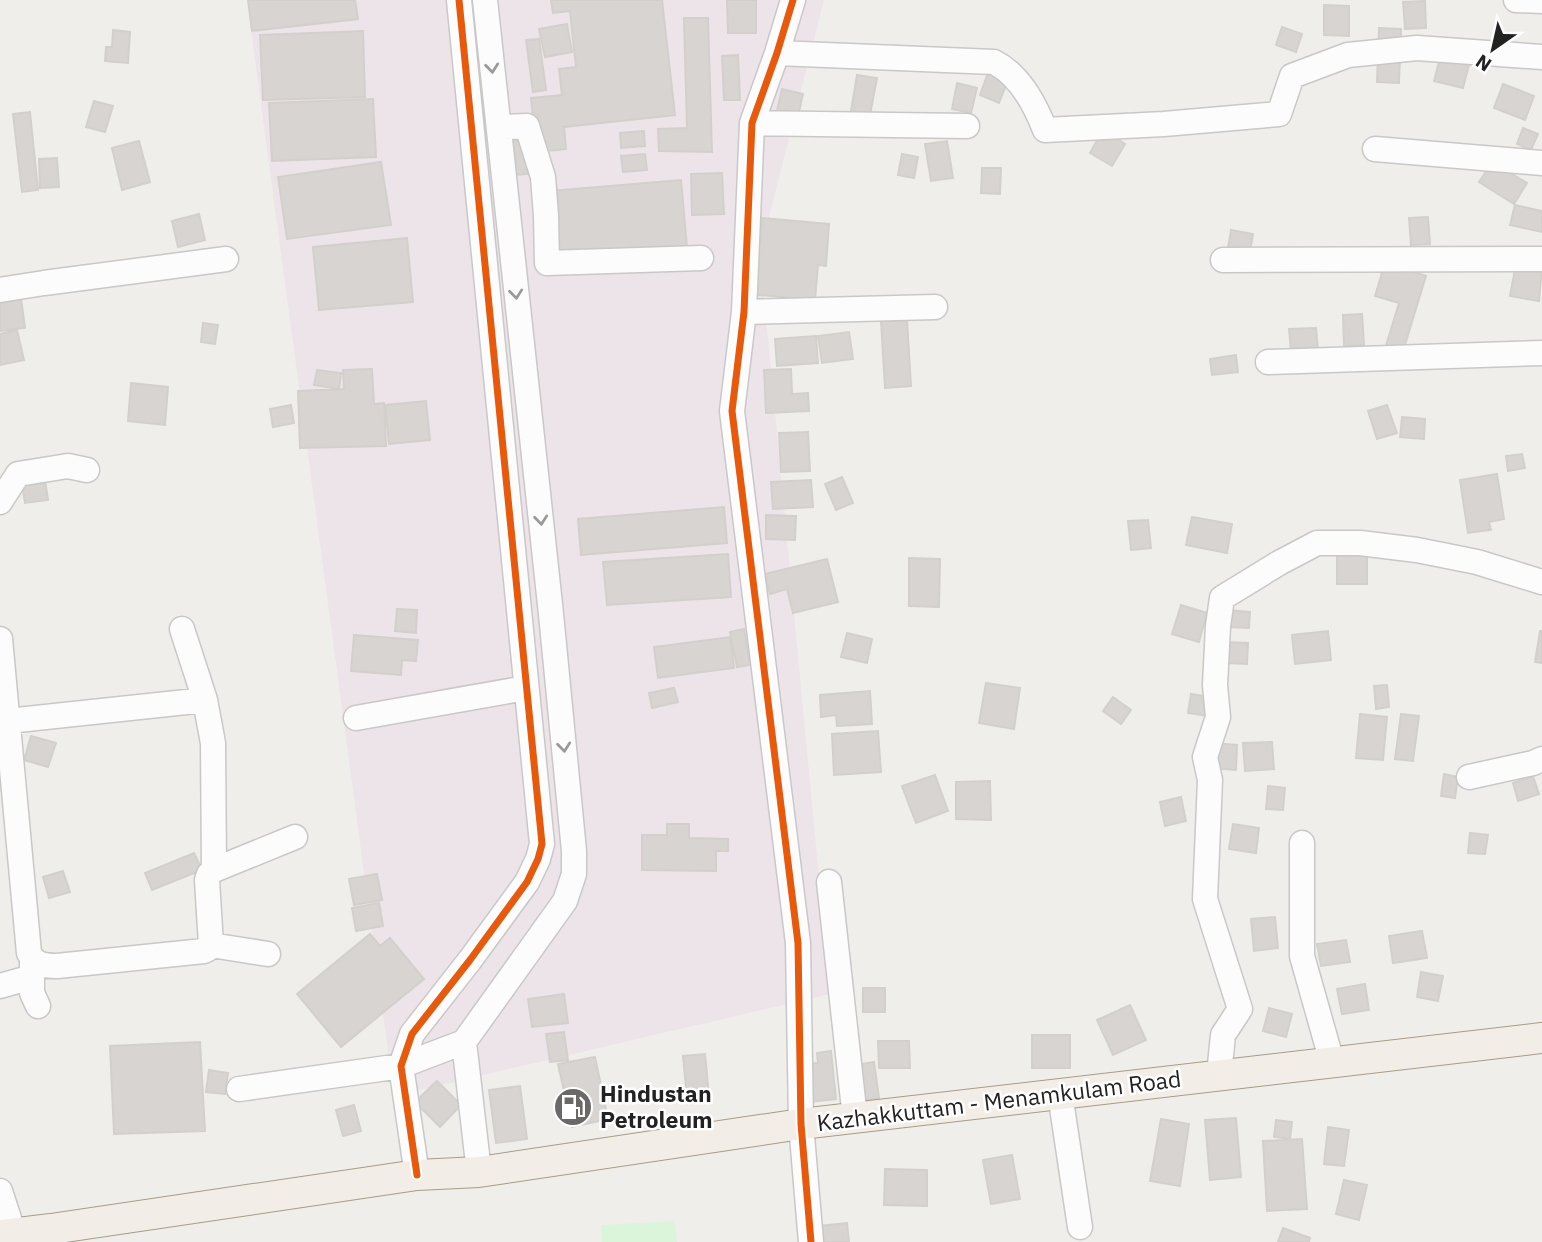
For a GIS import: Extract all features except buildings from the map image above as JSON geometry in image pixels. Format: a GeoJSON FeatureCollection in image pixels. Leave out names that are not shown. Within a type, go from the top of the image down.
{"type":"FeatureCollection","features":[{"type":"Feature","properties":{"kind":"main road","name":"Kazhakkuttam - Menamkulam Road"},"geometry":{"type":"LineString","coordinates":[[7,1235],[55,1236],[417,1175],[479,1172],[801,1124],[1542,1038]]}},
{"type":"Feature","properties":{"kind":"street"},"geometry":{"type":"LineString","coordinates":[[417,1175],[401,1066],[412,1034],[527,882],[542,844],[459,0]]}},
{"type":"Feature","properties":{"kind":"street"},"geometry":{"type":"LineString","coordinates":[[239,1089],[401,1066],[464,1042],[565,901],[574,874],[551,614],[485,0]]}},
{"type":"Feature","properties":{"kind":"street"},"geometry":{"type":"LineString","coordinates":[[793,0],[752,122],[744,312],[732,411],[798,943],[801,1124],[811,1242]]}},
{"type":"Feature","properties":{"kind":"street"},"geometry":{"type":"LineString","coordinates":[[1516,0],[1542,1]]}},
{"type":"Feature","properties":{"kind":"street"},"geometry":{"type":"LineString","coordinates":[[777,53],[995,62],[1016,77],[1039,113],[1045,130],[1164,124],[1279,114],[1292,76],[1348,55],[1417,48],[1542,57]]}},
{"type":"Feature","properties":{"kind":"street"},"geometry":{"type":"LineString","coordinates":[[752,122],[967,127]]}},
{"type":"Feature","properties":{"kind":"street"},"geometry":{"type":"LineString","coordinates":[[499,127],[527,126],[543,177],[547,263],[701,258]]}},
{"type":"Feature","properties":{"kind":"street"},"geometry":{"type":"LineString","coordinates":[[1375,149],[1542,163]]}},
{"type":"Feature","properties":{"kind":"street"},"geometry":{"type":"LineString","coordinates":[[476,161],[502,159]]}},
{"type":"Feature","properties":{"kind":"street"},"geometry":{"type":"LineString","coordinates":[[0,290],[226,259]]}},
{"type":"Feature","properties":{"kind":"street"},"geometry":{"type":"LineString","coordinates":[[1223,260],[1542,259]]}},
{"type":"Feature","properties":{"kind":"street"},"geometry":{"type":"LineString","coordinates":[[744,312],[935,307]]}},
{"type":"Feature","properties":{"kind":"street"},"geometry":{"type":"LineString","coordinates":[[1268,362],[1542,353]]}},
{"type":"Feature","properties":{"kind":"street"},"geometry":{"type":"LineString","coordinates":[[0,502],[18,474],[68,466],[88,470]]}},
{"type":"Feature","properties":{"kind":"street"},"geometry":{"type":"LineString","coordinates":[[1219,1075],[1223,1035],[1240,1009],[1205,899],[1210,780],[1205,757],[1218,717],[1215,685],[1222,598],[1317,543],[1360,543],[1417,550],[1477,562],[1542,582]]}},
{"type":"Feature","properties":{"kind":"street"},"geometry":{"type":"LineString","coordinates":[[519,619],[551,614]]}},
{"type":"Feature","properties":{"kind":"street"},"geometry":{"type":"LineString","coordinates":[[182,629],[205,700],[214,743],[214,870]]}},
{"type":"Feature","properties":{"kind":"street"},"geometry":{"type":"LineString","coordinates":[[0,639],[32,968],[32,993],[38,1006]]}},
{"type":"Feature","properties":{"kind":"street"},"geometry":{"type":"LineString","coordinates":[[356,718],[526,688]]}},
{"type":"Feature","properties":{"kind":"street"},"geometry":{"type":"LineString","coordinates":[[8,721],[205,700]]}},
{"type":"Feature","properties":{"kind":"street"},"geometry":{"type":"LineString","coordinates":[[1469,777],[1542,760]]}},
{"type":"Feature","properties":{"kind":"street"},"geometry":{"type":"LineString","coordinates":[[0,986],[38,964],[57,966],[208,949],[211,945],[207,880],[209,874],[295,837]]}},
{"type":"Feature","properties":{"kind":"street"},"geometry":{"type":"LineString","coordinates":[[1302,843],[1303,956],[1332,1062]]}},
{"type":"Feature","properties":{"kind":"street"},"geometry":{"type":"LineString","coordinates":[[829,882],[855,1118]]}},
{"type":"Feature","properties":{"kind":"street"},"geometry":{"type":"LineString","coordinates":[[211,945],[268,954]]}},
{"type":"Feature","properties":{"kind":"street"},"geometry":{"type":"LineString","coordinates":[[464,1042],[479,1172]]}},
{"type":"Feature","properties":{"kind":"street"},"geometry":{"type":"LineString","coordinates":[[1060,1094],[1080,1227]]}},
{"type":"Feature","properties":{"kind":"street"},"geometry":{"type":"LineString","coordinates":[[0,1191],[7,1235]]}},
{"type":"Feature","properties":{"kind":"shaded area"},"geometry":{"type":"Polygon","coordinates":[[[247,0],[824,0],[760,253],[830,994],[394,1096],[247,0]]]}},
{"type":"Feature","properties":{"kind":"green space"},"geometry":{"type":"Polygon","coordinates":[[[675,1221],[677,1242],[602,1242],[601,1225],[675,1221]]]}},
{"type":"Feature","properties":{"kind":"cycle path"},"geometry":{"type":"LineString","coordinates":[[417,1175],[401,1066],[412,1034],[527,882],[542,844],[459,0]]}},
{"type":"Feature","properties":{"kind":"cycle path"},"geometry":{"type":"LineString","coordinates":[[793,0],[752,123],[744,312],[732,411],[798,943],[801,1124],[811,1242]]}},
{"type":"Feature","properties":{"kind":"place","name":"Hindustan Petroleum"},"geometry":{"type":"Point","coordinates":[573,1107]}}]}
